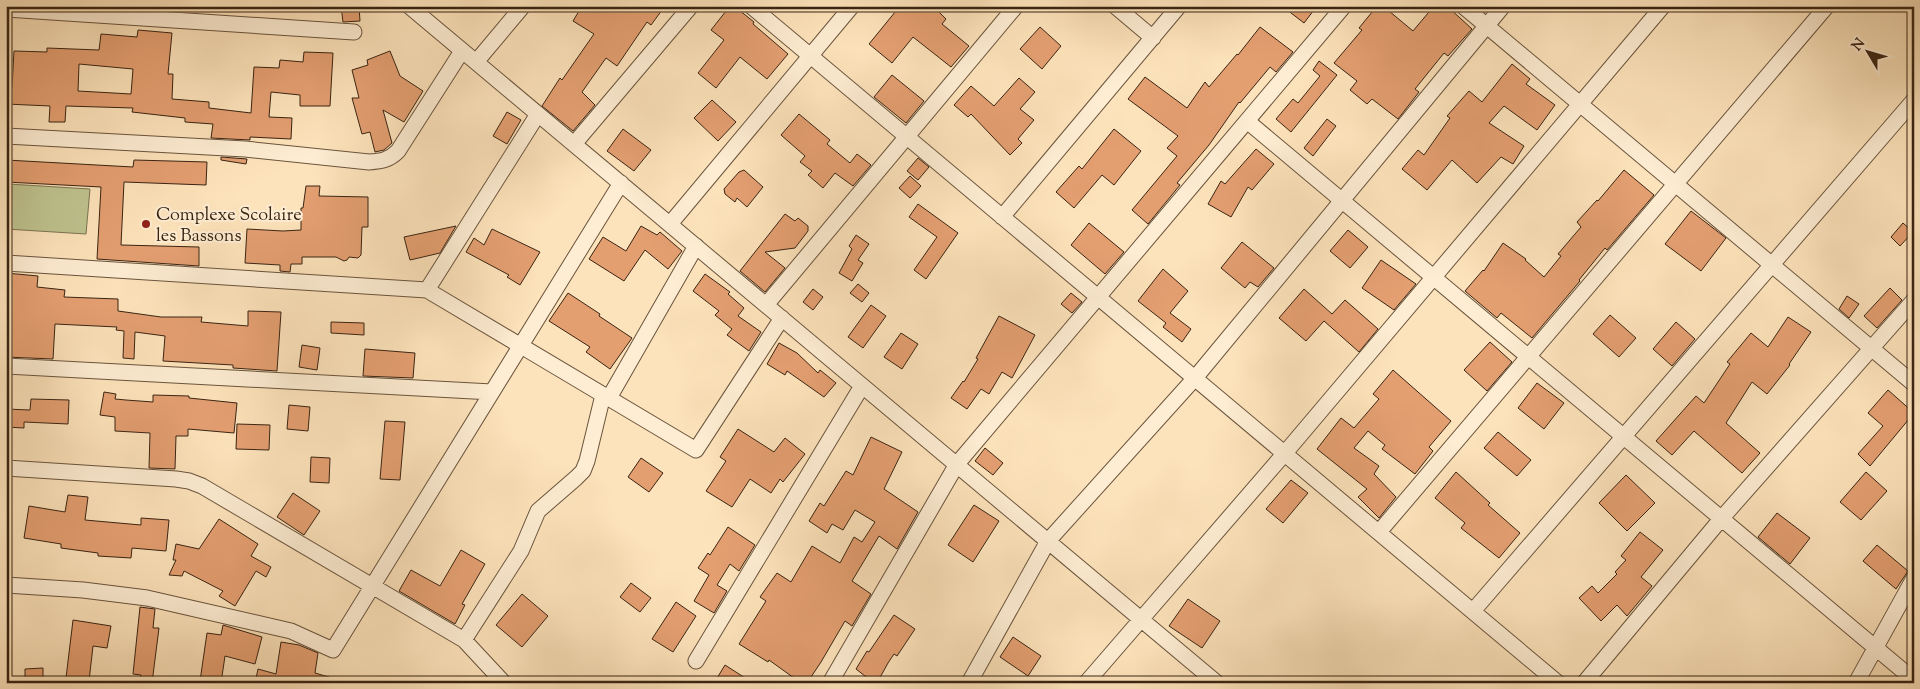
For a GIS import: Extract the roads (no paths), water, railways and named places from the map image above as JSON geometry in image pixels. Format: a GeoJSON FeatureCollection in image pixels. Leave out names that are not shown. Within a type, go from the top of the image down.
{"type":"FeatureCollection","features":[{"type":"Feature","properties":{"kind":"street"},"geometry":{"type":"LineString","coordinates":[[409,6],[1217,683]]}},
{"type":"Feature","properties":{"kind":"street"},"geometry":{"type":"LineString","coordinates":[[476,62],[523,6]]}},
{"type":"Feature","properties":{"kind":"street"},"geometry":{"type":"LineString","coordinates":[[574,144],[690,6]]}},
{"type":"Feature","properties":{"kind":"street"},"geometry":{"type":"LineString","coordinates":[[751,6],[1558,683]]}},
{"type":"Feature","properties":{"kind":"street"},"geometry":{"type":"LineString","coordinates":[[670,224],[852,6]]}},
{"type":"Feature","properties":{"kind":"street"},"geometry":{"type":"LineString","coordinates":[[766,305],[1016,6]]}},
{"type":"Feature","properties":{"kind":"street"},"geometry":{"type":"LineString","coordinates":[[1115,6],[1152,38]]}},
{"type":"Feature","properties":{"kind":"street"},"geometry":{"type":"LineString","coordinates":[[1002,217],[1179,6]]}},
{"type":"Feature","properties":{"kind":"street"},"geometry":{"type":"LineString","coordinates":[[830,683],[957,464],[1344,6]]}},
{"type":"Feature","properties":{"kind":"street"},"geometry":{"type":"LineString","coordinates":[[1463,6],[1914,384]]}},
{"type":"Feature","properties":{"kind":"street"},"geometry":{"type":"LineString","coordinates":[[969,683],[1048,541],[1195,378],[1503,6]]}},
{"type":"Feature","properties":{"kind":"street"},"geometry":{"type":"LineString","coordinates":[[1086,683],[1434,277],[1662,6]]}},
{"type":"Feature","properties":{"kind":"street"},"geometry":{"type":"LineString","coordinates":[[1379,532],[1828,6]]}},
{"type":"Feature","properties":{"kind":"street"},"geometry":{"type":"LineString","coordinates":[[6,10],[354,32]]}},
{"type":"Feature","properties":{"kind":"street"},"geometry":{"type":"LineString","coordinates":[[6,136],[245,149],[369,162],[382,161],[391,158],[398,151],[462,50]]}},
{"type":"Feature","properties":{"kind":"street"},"geometry":{"type":"LineString","coordinates":[[1473,611],[1914,100]]}},
{"type":"Feature","properties":{"kind":"street"},"geometry":{"type":"LineString","coordinates":[[427,290],[538,114]]}},
{"type":"Feature","properties":{"kind":"street"},"geometry":{"type":"LineString","coordinates":[[1247,121],[1914,680]]}},
{"type":"Feature","properties":{"kind":"street"},"geometry":{"type":"LineString","coordinates":[[6,584],[83,590],[147,598],[291,631],[333,650],[621,183]]}},
{"type":"Feature","properties":{"kind":"street"},"geometry":{"type":"LineString","coordinates":[[464,640],[521,551],[538,512],[582,471],[587,461],[606,397],[696,246]]}},
{"type":"Feature","properties":{"kind":"street"},"geometry":{"type":"LineString","coordinates":[[6,263],[427,290],[696,450],[782,318]]}},
{"type":"Feature","properties":{"kind":"street"},"geometry":{"type":"LineString","coordinates":[[1584,683],[1722,519],[1914,300]]}},
{"type":"Feature","properties":{"kind":"street"},"geometry":{"type":"LineString","coordinates":[[6,366],[492,392]]}},
{"type":"Feature","properties":{"kind":"street"},"geometry":{"type":"LineString","coordinates":[[696,661],[862,386]]}},
{"type":"Feature","properties":{"kind":"street"},"geometry":{"type":"LineString","coordinates":[[6,468],[189,481],[202,486],[464,640],[504,683]]}},
{"type":"Feature","properties":{"kind":"street"},"geometry":{"type":"LineString","coordinates":[[1856,683],[1914,578]]}},
{"type":"Feature","properties":{"kind":"place","name":"Complexe Scolaire les Bassons"},"geometry":{"type":"Point","coordinates":[146,224]}}]}
